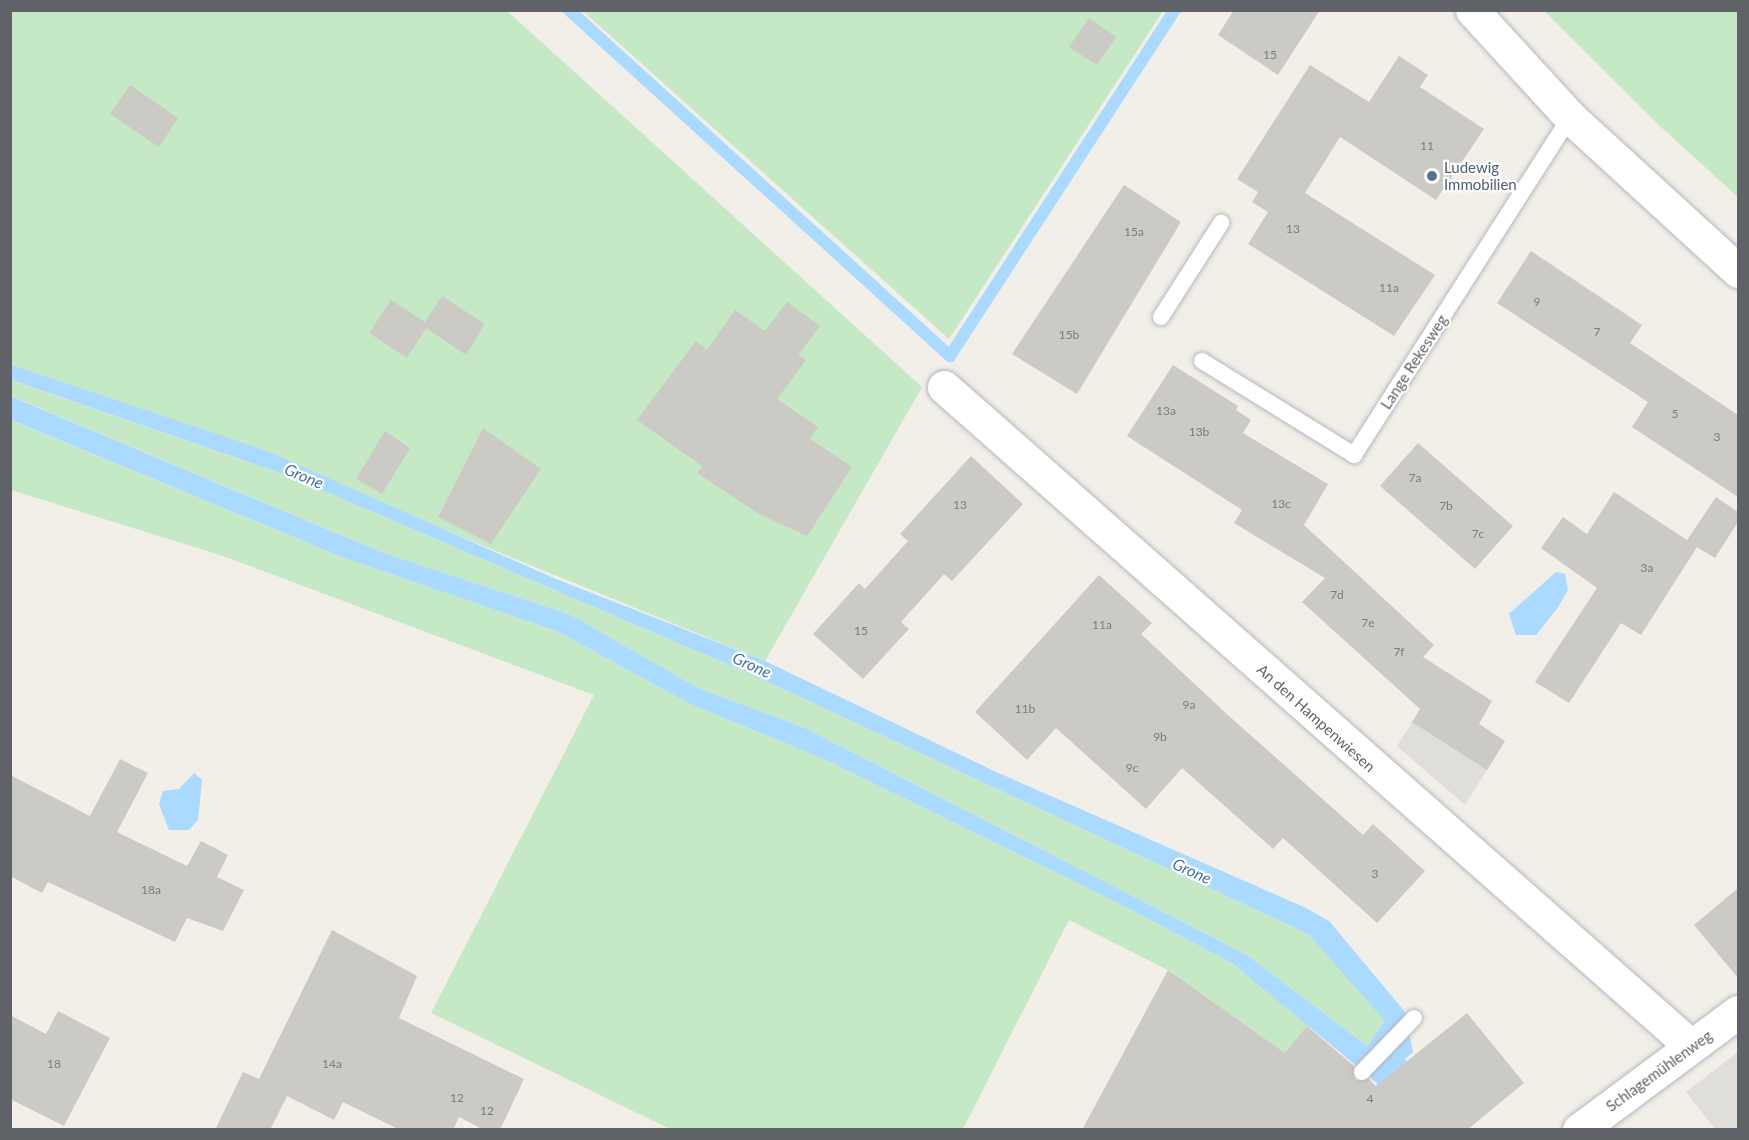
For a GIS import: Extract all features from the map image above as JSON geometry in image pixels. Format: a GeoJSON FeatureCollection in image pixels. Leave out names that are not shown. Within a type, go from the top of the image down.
{"type":"FeatureCollection","features":[{"type":"Feature","properties":{"kind":"street"},"geometry":{"type":"LineString","coordinates":[[1472,10],[1570,117],[1738,271]]}},
{"type":"Feature","properties":{"kind":"street","name":"An den Hampenwiesen"},"geometry":{"type":"LineString","coordinates":[[944,387],[1691,1046]]}},
{"type":"Feature","properties":{"kind":"street","name":"Schlagemühlenweg"},"geometry":{"type":"LineString","coordinates":[[1579,1130],[1738,1012]]}},
{"type":"Feature","properties":{"kind":"lane","name":"Lange Rekesweg"},"geometry":{"type":"LineString","coordinates":[[1202,361],[1354,455],[1570,117]]}},
{"type":"Feature","properties":{"kind":"lane"},"geometry":{"type":"LineString","coordinates":[[1161,318],[1221,223]]}},
{"type":"Feature","properties":{"kind":"lane"},"geometry":{"type":"LineString","coordinates":[[1362,1072],[1414,1018]]}},
{"type":"Feature","properties":{"kind":"shaded area"},"geometry":{"type":"Polygon","coordinates":[[[1431,693],[1505,741],[1465,805],[1397,746],[1431,693]]]}},
{"type":"Feature","properties":{"kind":"shaded area"},"geometry":{"type":"Polygon","coordinates":[[[1738,1052],[1738,1129],[1715,1129],[1686,1092],[1738,1052]]]}},
{"type":"Feature","properties":{"kind":"green space"},"geometry":{"type":"Polygon","coordinates":[[[506,10],[922,387],[765,661],[425,522],[11,365],[11,11],[506,10]]]}},
{"type":"Feature","properties":{"kind":"green space"},"geometry":{"type":"Polygon","coordinates":[[[583,11],[1163,11],[949,339],[583,11]]]}},
{"type":"Feature","properties":{"kind":"green space"},"geometry":{"type":"Polygon","coordinates":[[[1544,11],[1738,11],[1738,197],[1662,128],[1544,11]]]}},
{"type":"Feature","properties":{"kind":"green space"},"geometry":{"type":"Polygon","coordinates":[[[10,380],[289,476],[755,676],[1308,934],[1386,1021],[1367,1046],[1247,955],[805,728],[698,688],[571,615],[381,552],[11,396],[10,380]]]}},
{"type":"Feature","properties":{"kind":"green space"},"geometry":{"type":"Polygon","coordinates":[[[10,420],[342,557],[559,632],[688,703],[826,760],[1114,901],[1232,963],[1310,1025],[1285,1053],[1168,970],[1069,920],[963,1129],[670,1129],[431,1013],[594,695],[223,556],[11,490],[10,420]]]}},
{"type":"Feature","properties":{"kind":"water","name":"Grone"},"geometry":{"type":"Polygon","coordinates":[[[11,365],[267,451],[556,579],[765,661],[994,771],[1306,908],[1329,921],[1405,1012],[1413,1052],[1405,1059],[1452,1129],[1423,1129],[1370,1077],[1232,963],[1114,901],[826,760],[688,703],[559,632],[342,557],[11,420],[10,396],[381,552],[571,615],[698,688],[805,728],[1247,955],[1367,1046],[1385,1021],[1308,934],[755,676],[289,476],[11,380],[11,365]]]}},
{"type":"Feature","properties":{"kind":"water"},"geometry":{"type":"Polygon","coordinates":[[[1556,572],[1565,574],[1568,590],[1557,609],[1536,635],[1516,635],[1509,614],[1556,572]]]}},
{"type":"Feature","properties":{"kind":"water"},"geometry":{"type":"Polygon","coordinates":[[[194,773],[202,780],[198,820],[189,830],[169,830],[159,804],[163,791],[179,789],[194,773]]]}},
{"type":"Feature","properties":{"kind":"building"},"geometry":{"type":"Polygon","coordinates":[[[1234,10],[1320,10],[1278,75],[1218,35],[1234,10]]]}},
{"type":"Feature","properties":{"kind":"building"},"geometry":{"type":"Polygon","coordinates":[[[1089,18],[1116,37],[1097,65],[1069,47],[1089,18]]]}},
{"type":"Feature","properties":{"kind":"building"},"geometry":{"type":"Polygon","coordinates":[[[1399,56],[1428,75],[1420,87],[1484,129],[1436,200],[1340,137],[1305,193],[1435,275],[1394,336],[1248,244],[1268,212],[1252,202],[1258,192],[1237,179],[1310,65],[1369,102],[1399,56]]]}},
{"type":"Feature","properties":{"kind":"building"},"geometry":{"type":"Polygon","coordinates":[[[130,85],[178,118],[159,147],[110,114],[130,85]]]}},
{"type":"Feature","properties":{"kind":"building"},"geometry":{"type":"Polygon","coordinates":[[[1124,185],[1181,222],[1077,394],[1012,354],[1124,185]]]}},
{"type":"Feature","properties":{"kind":"building"},"geometry":{"type":"Polygon","coordinates":[[[1531,251],[1642,325],[1630,343],[1738,415],[1738,497],[1632,427],[1648,402],[1497,303],[1531,251]]]}},
{"type":"Feature","properties":{"kind":"building"},"geometry":{"type":"Polygon","coordinates":[[[442,296],[485,324],[466,355],[426,328],[407,358],[369,333],[391,300],[425,322],[442,296]]]}},
{"type":"Feature","properties":{"kind":"building"},"geometry":{"type":"Polygon","coordinates":[[[787,302],[820,326],[798,355],[806,360],[777,399],[818,427],[810,439],[852,467],[807,536],[759,514],[697,473],[702,466],[637,420],[696,341],[707,350],[735,310],[765,331],[787,302]]]}},
{"type":"Feature","properties":{"kind":"building"},"geometry":{"type":"Polygon","coordinates":[[[1173,365],[1238,406],[1236,410],[1251,420],[1243,433],[1328,484],[1304,525],[1434,645],[1423,657],[1492,701],[1479,724],[1505,741],[1487,770],[1412,722],[1420,709],[1302,602],[1325,578],[1234,523],[1242,510],[1127,436],[1173,365]]]}},
{"type":"Feature","properties":{"kind":"building"},"geometry":{"type":"Polygon","coordinates":[[[483,428],[541,469],[491,544],[438,517],[483,428]]]}},
{"type":"Feature","properties":{"kind":"building"},"geometry":{"type":"Polygon","coordinates":[[[385,431],[410,448],[382,494],[356,479],[385,431]]]}},
{"type":"Feature","properties":{"kind":"building"},"geometry":{"type":"Polygon","coordinates":[[[1418,443],[1513,526],[1475,569],[1380,486],[1418,443]]]}},
{"type":"Feature","properties":{"kind":"building"},"geometry":{"type":"Polygon","coordinates":[[[971,456],[1023,504],[952,581],[944,574],[901,622],[909,629],[863,679],[813,634],[859,583],[865,589],[908,541],[900,534],[971,456]]]}},
{"type":"Feature","properties":{"kind":"building"},"geometry":{"type":"Polygon","coordinates":[[[1614,492],[1687,540],[1716,497],[1738,512],[1738,522],[1715,558],[1697,547],[1641,635],[1621,623],[1569,703],[1535,682],[1597,588],[1541,548],[1563,517],[1587,534],[1614,492]]]}},
{"type":"Feature","properties":{"kind":"building"},"geometry":{"type":"Polygon","coordinates":[[[1099,575],[1152,623],[1141,634],[1229,716],[1363,835],[1373,824],[1425,871],[1377,923],[1283,838],[1273,849],[1182,768],[1146,809],[1056,728],[1027,760],[975,712],[1099,575]]]}},
{"type":"Feature","properties":{"kind":"building"},"geometry":{"type":"Polygon","coordinates":[[[120,759],[148,773],[117,832],[187,866],[201,841],[228,855],[217,877],[244,890],[223,931],[187,918],[175,942],[48,882],[42,893],[10,876],[10,775],[90,816],[120,759]]]}},
{"type":"Feature","properties":{"kind":"building"},"geometry":{"type":"Polygon","coordinates":[[[1738,888],[1738,978],[1694,925],[1738,888]]]}},
{"type":"Feature","properties":{"kind":"building"},"geometry":{"type":"Polygon","coordinates":[[[332,930],[417,976],[399,1018],[524,1079],[500,1130],[484,1130],[459,1117],[453,1130],[400,1130],[343,1102],[334,1120],[287,1096],[270,1130],[215,1130],[243,1072],[259,1079],[332,930]]]}},
{"type":"Feature","properties":{"kind":"building"},"geometry":{"type":"Polygon","coordinates":[[[1168,970],[1285,1053],[1307,1026],[1354,1066],[1355,1080],[1369,1079],[1376,1086],[1467,1013],[1524,1083],[1467,1130],[1082,1130],[1168,970]]]}},
{"type":"Feature","properties":{"kind":"building"},"geometry":{"type":"Polygon","coordinates":[[[58,1011],[110,1038],[64,1126],[10,1099],[10,1015],[46,1034],[58,1011]]]}},
{"type":"Feature","properties":{"kind":"waterway"},"geometry":{"type":"LineString","coordinates":[[569,10],[950,356],[1175,10]]}},
{"type":"Feature","properties":{"kind":"place","name":"Ludewig Immobilien"},"geometry":{"type":"Point","coordinates":[1432,176]}}]}
